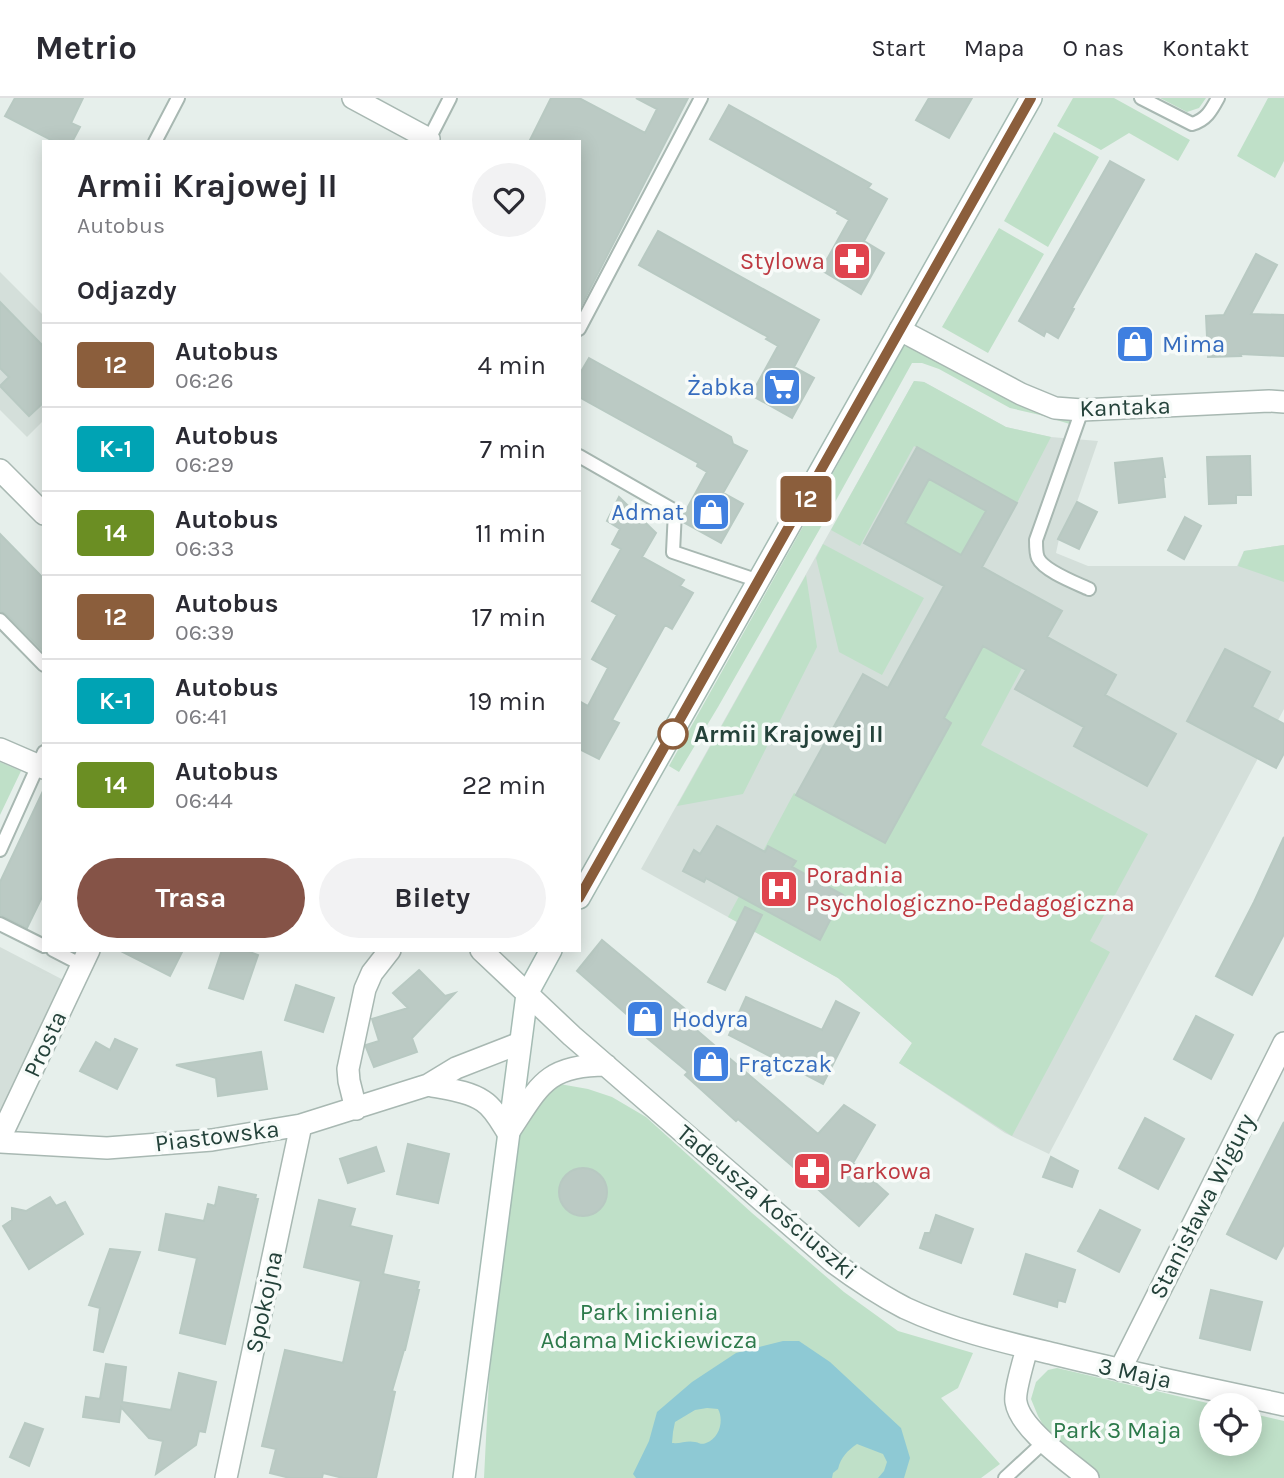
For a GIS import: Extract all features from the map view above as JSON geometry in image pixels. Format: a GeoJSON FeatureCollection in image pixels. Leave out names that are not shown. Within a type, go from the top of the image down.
{"type":"FeatureCollection","features":[{"type":"Feature","properties":{"kind":"street"},"geometry":{"type":"LineString","coordinates":[[353,98],[428,140]]}},
{"type":"Feature","properties":{"kind":"street"},"geometry":{"type":"LineString","coordinates":[[581,894],[1031,98]]}},
{"type":"Feature","properties":{"kind":"street","name":"Kantaka"},"geometry":{"type":"LineString","coordinates":[[900,330],[1021,394],[1055,408],[1082,411],[1284,401]]}},
{"type":"Feature","properties":{"kind":"street"},"geometry":{"type":"LineString","coordinates":[[0,470],[42,512]]}},
{"type":"Feature","properties":{"kind":"street"},"geometry":{"type":"LineString","coordinates":[[0,749],[41,762]]}},
{"type":"Feature","properties":{"kind":"street"},"geometry":{"type":"LineString","coordinates":[[356,1109],[348,1069],[365,989],[372,973],[388,952]]}},
{"type":"Feature","properties":{"kind":"street","name":"Tadeusza Kościuszki"},"geometry":{"type":"LineString","coordinates":[[483,952],[606,1065],[833,1262],[867,1286],[932,1320],[1027,1348]]}},
{"type":"Feature","properties":{"kind":"street"},"geometry":{"type":"LineString","coordinates":[[464,1478],[527,994],[550,952]]}},
{"type":"Feature","properties":{"kind":"street","name":"Prosta"},"geometry":{"type":"LineString","coordinates":[[0,1140],[86,958]]}},
{"type":"Feature","properties":{"kind":"street","name":"Piastowska"},"geometry":{"type":"LineString","coordinates":[[0,1140],[107,1148],[212,1140],[301,1125],[428,1086],[456,1068],[520,1043]]}},
{"type":"Feature","properties":{"kind":"street","name":"Stanisława Wigury"},"geometry":{"type":"LineString","coordinates":[[1120,1370],[1284,1043]]}},
{"type":"Feature","properties":{"kind":"street"},"geometry":{"type":"LineString","coordinates":[[508,1133],[532,1097],[553,1075],[565,1069],[586,1065],[606,1065]]}},
{"type":"Feature","properties":{"kind":"street","name":"Piastowska"},"geometry":{"type":"LineString","coordinates":[[428,1086],[467,1094],[484,1101],[508,1133]]}},
{"type":"Feature","properties":{"kind":"street","name":"Spokojna"},"geometry":{"type":"LineString","coordinates":[[226,1478],[301,1125]]}},
{"type":"Feature","properties":{"kind":"street"},"geometry":{"type":"LineString","coordinates":[[1027,1348],[1015,1401],[1021,1415],[1028,1427],[1088,1478]]}},
{"type":"Feature","properties":{"kind":"street","name":"3 Maja"},"geometry":{"type":"LineString","coordinates":[[1027,1348],[1284,1405]]}},
{"type":"Feature","properties":{"kind":"lane"},"geometry":{"type":"LineString","coordinates":[[156,140],[178,98]]}},
{"type":"Feature","properties":{"kind":"lane"},"geometry":{"type":"LineString","coordinates":[[428,140],[450,98]]}},
{"type":"Feature","properties":{"kind":"lane"},"geometry":{"type":"LineString","coordinates":[[581,325],[701,98]]}},
{"type":"Feature","properties":{"kind":"lane"},"geometry":{"type":"LineString","coordinates":[[1141,98],[1192,124],[1209,114],[1218,98]]}},
{"type":"Feature","properties":{"kind":"lane"},"geometry":{"type":"LineString","coordinates":[[1082,411],[1036,540],[1038,558],[1049,569],[1089,589]]}},
{"type":"Feature","properties":{"kind":"lane"},"geometry":{"type":"LineString","coordinates":[[581,457],[675,512],[673,552],[760,581]]}},
{"type":"Feature","properties":{"kind":"lane"},"geometry":{"type":"LineString","coordinates":[[0,620],[42,663]]}},
{"type":"Feature","properties":{"kind":"lane"},"geometry":{"type":"LineString","coordinates":[[0,850],[41,762]]}},
{"type":"Feature","properties":{"kind":"lane"},"geometry":{"type":"LineString","coordinates":[[0,925],[42,945]]}},
{"type":"Feature","properties":{"kind":"lane"},"geometry":{"type":"LineString","coordinates":[[61,952],[86,958]]}},
{"type":"Feature","properties":{"kind":"lane"},"geometry":{"type":"LineString","coordinates":[[1005,1478],[1045,1441]]}},
{"type":"Feature","properties":{"kind":"shaded area"},"geometry":{"type":"Polygon","coordinates":[[[0,272],[42,314],[42,422],[27,437],[0,410],[0,272]]]}},
{"type":"Feature","properties":{"kind":"shaded area"},"geometry":{"type":"Polygon","coordinates":[[[914,381],[924,382],[1006,427],[1051,437],[1098,441],[1077,502],[1059,539],[1056,553],[1088,566],[1237,566],[1244,551],[1284,545],[1284,709],[1049,1154],[1005,1133],[899,1063],[912,1043],[838,978],[641,869],[914,381]]]}},
{"type":"Feature","properties":{"kind":"shaded area"},"geometry":{"type":"Polygon","coordinates":[[[0,947],[73,985],[0,1138],[0,947]]]}},
{"type":"Feature","properties":{"kind":"green space"},"geometry":{"type":"Polygon","coordinates":[[[1073,98],[1114,98],[1190,140],[1178,161],[1129,133],[1101,150],[1057,126],[1073,98]]]}},
{"type":"Feature","properties":{"kind":"green space"},"geometry":{"type":"Polygon","coordinates":[[[1160,98],[1206,98],[1199,108],[1187,112],[1160,98]]]}},
{"type":"Feature","properties":{"kind":"green space"},"geometry":{"type":"Polygon","coordinates":[[[1268,98],[1284,98],[1284,161],[1275,178],[1237,156],[1268,98]]]}},
{"type":"Feature","properties":{"kind":"green space"},"geometry":{"type":"Polygon","coordinates":[[[1054,132],[1099,157],[1048,247],[1004,221],[1054,132]]]}},
{"type":"Feature","properties":{"kind":"green space"},"geometry":{"type":"Polygon","coordinates":[[[999,228],[1044,254],[988,353],[942,327],[999,228]]]}},
{"type":"Feature","properties":{"kind":"green space"},"geometry":{"type":"Polygon","coordinates":[[[904,346],[927,351],[1076,415],[1073,425],[1010,408],[939,369],[922,363],[912,363],[829,513],[679,772],[669,766],[904,346]]]}},
{"type":"Feature","properties":{"kind":"green space"},"geometry":{"type":"Polygon","coordinates":[[[914,381],[924,382],[1006,427],[1051,437],[1017,503],[914,446],[860,546],[831,530],[914,381]]]}},
{"type":"Feature","properties":{"kind":"green space"},"geometry":{"type":"Polygon","coordinates":[[[929,479],[986,511],[961,555],[905,523],[929,479]]]}},
{"type":"Feature","properties":{"kind":"green space"},"geometry":{"type":"Polygon","coordinates":[[[823,544],[924,598],[882,675],[839,652],[816,558],[823,544]]]}},
{"type":"Feature","properties":{"kind":"green space"},"geometry":{"type":"Polygon","coordinates":[[[1284,545],[1284,582],[1238,566],[1244,551],[1284,545]]]}},
{"type":"Feature","properties":{"kind":"green space"},"geometry":{"type":"Polygon","coordinates":[[[806,575],[817,647],[743,794],[677,806],[806,575]]]}},
{"type":"Feature","properties":{"kind":"green space"},"geometry":{"type":"Polygon","coordinates":[[[983,646],[1022,668],[981,745],[1148,834],[1090,941],[1110,952],[1012,1136],[899,1063],[912,1043],[838,978],[728,917],[794,793],[885,843],[951,723],[944,718],[983,646]]]}},
{"type":"Feature","properties":{"kind":"green space"},"geometry":{"type":"Polygon","coordinates":[[[0,762],[21,771],[0,815],[0,762]]]}},
{"type":"Feature","properties":{"kind":"green space","name":"Park imienia Adama Mickiewicza"},"geometry":{"type":"Polygon","coordinates":[[[554,1083],[588,1089],[612,1097],[646,1117],[844,1292],[898,1331],[973,1353],[958,1388],[941,1398],[1000,1464],[981,1478],[484,1478],[489,1379],[517,1108],[554,1083]]]}},
{"type":"Feature","properties":{"kind":"green space","name":"Park 3 Maja"},"geometry":{"type":"Polygon","coordinates":[[[1057,1368],[1199,1401],[1199,1456],[1262,1456],[1262,1416],[1284,1421],[1284,1478],[1098,1478],[1050,1437],[1038,1416],[1031,1399],[1036,1382],[1048,1370],[1057,1368]]]}},
{"type":"Feature","properties":{"kind":"water"},"geometry":{"type":"Polygon","coordinates":[[[783,1341],[799,1341],[830,1362],[901,1428],[910,1458],[904,1478],[878,1478],[887,1462],[883,1454],[857,1444],[845,1455],[832,1478],[636,1478],[633,1474],[649,1441],[657,1412],[692,1382],[736,1353],[783,1341]],[[718,1409],[695,1410],[675,1422],[672,1443],[703,1444],[711,1441],[720,1428],[718,1409]]]}},
{"type":"Feature","properties":{"kind":"building"},"geometry":{"type":"Polygon","coordinates":[[[15,98],[83,98],[71,123],[80,127],[73,140],[51,140],[5,116],[15,98]]]}},
{"type":"Feature","properties":{"kind":"building"},"geometry":{"type":"Polygon","coordinates":[[[551,98],[579,98],[645,133],[657,109],[636,98],[688,98],[581,306],[581,140],[530,140],[551,98]]]}},
{"type":"Feature","properties":{"kind":"building"},"geometry":{"type":"Polygon","coordinates":[[[929,98],[972,98],[949,138],[916,120],[929,98]]]}},
{"type":"Feature","properties":{"kind":"building"},"geometry":{"type":"Polygon","coordinates":[[[729,105],[871,184],[868,188],[887,199],[864,241],[884,253],[861,294],[821,270],[849,220],[837,213],[838,211],[710,139],[729,105]]]}},
{"type":"Feature","properties":{"kind":"building"},"geometry":{"type":"Polygon","coordinates":[[[1110,161],[1144,180],[1058,338],[1046,331],[1044,336],[1019,321],[1110,161]]]}},
{"type":"Feature","properties":{"kind":"building"},"geometry":{"type":"Polygon","coordinates":[[[658,231],[819,320],[794,367],[814,378],[792,418],[751,395],[778,346],[766,339],[768,337],[639,265],[658,231]]]}},
{"type":"Feature","properties":{"kind":"building"},"geometry":{"type":"Polygon","coordinates":[[[1256,254],[1277,265],[1251,314],[1284,315],[1284,356],[1240,354],[1241,356],[1208,357],[1206,316],[1224,315],[1256,254]]]}},
{"type":"Feature","properties":{"kind":"building"},"geometry":{"type":"Polygon","coordinates":[[[0,302],[42,345],[42,404],[29,416],[0,386],[9,377],[0,368],[0,302]]]}},
{"type":"Feature","properties":{"kind":"building","name":"Mima"},"geometry":{"type":"Polygon","coordinates":[[[1129,327],[1151,333],[1141,362],[1118,356],[1129,327]]]}},
{"type":"Feature","properties":{"kind":"building"},"geometry":{"type":"Polygon","coordinates":[[[589,358],[731,437],[733,444],[747,451],[723,493],[743,504],[721,543],[683,522],[684,514],[707,472],[697,466],[698,463],[581,398],[581,372],[589,358]]]}},
{"type":"Feature","properties":{"kind":"building"},"geometry":{"type":"Polygon","coordinates":[[[917,447],[1017,503],[982,567],[1062,611],[1047,637],[1116,675],[1105,695],[1176,734],[1147,786],[1074,746],[1084,727],[1015,689],[1026,670],[983,646],[944,718],[951,723],[885,843],[796,795],[863,674],[888,688],[944,586],[864,543],[917,447]],[[929,479],[905,523],[961,555],[986,511],[929,479]]]}},
{"type":"Feature","properties":{"kind":"building"},"geometry":{"type":"Polygon","coordinates":[[[1250,456],[1251,495],[1236,495],[1236,503],[1209,504],[1207,457],[1250,456]]]}},
{"type":"Feature","properties":{"kind":"building"},"geometry":{"type":"Polygon","coordinates":[[[1162,458],[1165,497],[1119,503],[1115,463],[1162,458]]]}},
{"type":"Feature","properties":{"kind":"building"},"geometry":{"type":"Polygon","coordinates":[[[619,497],[656,533],[642,557],[684,580],[680,586],[693,593],[672,629],[665,625],[612,720],[619,723],[599,759],[581,750],[581,702],[588,706],[608,668],[592,659],[617,615],[592,601],[621,549],[612,544],[620,529],[607,521],[619,497]]]}},
{"type":"Feature","properties":{"kind":"building"},"geometry":{"type":"Polygon","coordinates":[[[1077,502],[1097,512],[1079,549],[1058,539],[1077,502]]]}},
{"type":"Feature","properties":{"kind":"building"},"geometry":{"type":"Polygon","coordinates":[[[1185,517],[1201,526],[1184,559],[1168,550],[1185,517]]]}},
{"type":"Feature","properties":{"kind":"building"},"geometry":{"type":"Polygon","coordinates":[[[0,534],[42,577],[42,650],[0,611],[0,534]]]}},
{"type":"Feature","properties":{"kind":"building"},"geometry":{"type":"Polygon","coordinates":[[[1225,649],[1270,672],[1252,707],[1284,724],[1284,753],[1276,768],[1187,721],[1225,649]]]}},
{"type":"Feature","properties":{"kind":"building"},"geometry":{"type":"Polygon","coordinates":[[[42,793],[42,897],[27,928],[0,915],[0,882],[42,793]]]}},
{"type":"Feature","properties":{"kind":"building","name":"Poradnia Psychologiczno-Pedagogiczna"},"geometry":{"type":"Polygon","coordinates":[[[717,826],[765,852],[768,846],[796,861],[792,867],[843,895],[820,940],[706,878],[704,882],[683,871],[694,850],[700,854],[717,826]]]}},
{"type":"Feature","properties":{"kind":"building"},"geometry":{"type":"Polygon","coordinates":[[[1284,837],[1284,934],[1252,995],[1216,976],[1284,837]]]}},
{"type":"Feature","properties":{"kind":"building"},"geometry":{"type":"Polygon","coordinates":[[[745,907],[762,915],[725,990],[708,982],[745,907]]]}},
{"type":"Feature","properties":{"kind":"building"},"geometry":{"type":"Polygon","coordinates":[[[602,940],[691,1014],[686,1021],[818,1134],[844,1105],[875,1125],[853,1163],[888,1194],[859,1226],[685,1075],[688,1072],[629,1023],[632,1019],[577,971],[602,940]]]}},
{"type":"Feature","properties":{"kind":"building"},"geometry":{"type":"Polygon","coordinates":[[[123,952],[182,952],[170,976],[123,952]]]}},
{"type":"Feature","properties":{"kind":"building"},"geometry":{"type":"Polygon","coordinates":[[[221,952],[250,952],[258,955],[243,999],[209,988],[221,952]]]}},
{"type":"Feature","properties":{"kind":"building"},"geometry":{"type":"Polygon","coordinates":[[[419,970],[445,996],[455,993],[412,1038],[417,1052],[374,1067],[366,1047],[379,1041],[372,1019],[408,1008],[393,993],[419,970]]]}},
{"type":"Feature","properties":{"kind":"building"},"geometry":{"type":"Polygon","coordinates":[[[296,985],[334,998],[323,1032],[285,1020],[296,985]]]}},
{"type":"Feature","properties":{"kind":"building"},"geometry":{"type":"Polygon","coordinates":[[[746,997],[822,1030],[836,1001],[859,1013],[823,1084],[729,1035],[746,997]]]}},
{"type":"Feature","properties":{"kind":"building"},"geometry":{"type":"Polygon","coordinates":[[[1196,1016],[1233,1035],[1211,1079],[1174,1059],[1196,1016]]]}},
{"type":"Feature","properties":{"kind":"building"},"geometry":{"type":"Polygon","coordinates":[[[115,1039],[137,1049],[117,1089],[80,1071],[96,1042],[110,1050],[115,1039]]]}},
{"type":"Feature","properties":{"kind":"building"},"geometry":{"type":"Polygon","coordinates":[[[261,1052],[267,1089],[218,1096],[216,1078],[176,1065],[261,1052]]]}},
{"type":"Feature","properties":{"kind":"building"},"geometry":{"type":"Polygon","coordinates":[[[1145,1118],[1184,1139],[1158,1189],[1119,1168],[1145,1118]]]}},
{"type":"Feature","properties":{"kind":"building"},"geometry":{"type":"Polygon","coordinates":[[[1284,1122],[1284,1244],[1276,1259],[1227,1234],[1284,1122]]]}},
{"type":"Feature","properties":{"kind":"building"},"geometry":{"type":"Polygon","coordinates":[[[408,1144],[449,1154],[438,1203],[397,1194],[408,1144]]]}},
{"type":"Feature","properties":{"kind":"building"},"geometry":{"type":"Polygon","coordinates":[[[376,1147],[384,1171],[348,1183],[340,1159],[376,1147]]]}},
{"type":"Feature","properties":{"kind":"building"},"geometry":{"type":"Polygon","coordinates":[[[1051,1157],[1078,1171],[1072,1187],[1043,1177],[1051,1157]]]}},
{"type":"Feature","properties":{"kind":"building"},"geometry":{"type":"Polygon","coordinates":[[[583,1168],[600,1175],[607,1192],[600,1209],[583,1216],[566,1209],[559,1192],[566,1175],[583,1168]]]}},
{"type":"Feature","properties":{"kind":"building"},"geometry":{"type":"Polygon","coordinates":[[[219,1187],[256,1195],[255,1199],[258,1199],[225,1344],[180,1333],[197,1258],[159,1250],[166,1214],[204,1221],[208,1204],[215,1206],[219,1187]]]}},
{"type":"Feature","properties":{"kind":"building"},"geometry":{"type":"Polygon","coordinates":[[[50,1197],[56,1206],[65,1202],[83,1234],[29,1269],[3,1226],[12,1220],[12,1208],[26,1211],[50,1197]]]}},
{"type":"Feature","properties":{"kind":"building"},"geometry":{"type":"Polygon","coordinates":[[[319,1200],[355,1209],[350,1226],[392,1236],[383,1274],[419,1282],[405,1350],[392,1391],[395,1392],[376,1478],[343,1478],[323,1473],[322,1478],[290,1478],[270,1473],[276,1449],[262,1446],[285,1350],[343,1363],[361,1281],[304,1267],[319,1200]]]}},
{"type":"Feature","properties":{"kind":"building"},"geometry":{"type":"Polygon","coordinates":[[[1100,1210],[1140,1230],[1119,1272],[1078,1251],[1100,1210]]]}},
{"type":"Feature","properties":{"kind":"building"},"geometry":{"type":"Polygon","coordinates":[[[936,1215],[973,1229],[961,1263],[920,1248],[925,1233],[930,1233],[936,1215]]]}},
{"type":"Feature","properties":{"kind":"building"},"geometry":{"type":"Polygon","coordinates":[[[110,1249],[140,1252],[103,1352],[94,1350],[100,1308],[89,1305],[110,1249]]]}},
{"type":"Feature","properties":{"kind":"building"},"geometry":{"type":"Polygon","coordinates":[[[1026,1254],[1075,1270],[1065,1302],[1058,1300],[1057,1307],[1014,1294],[1026,1254]]]}},
{"type":"Feature","properties":{"kind":"building"},"geometry":{"type":"Polygon","coordinates":[[[1211,1290],[1262,1302],[1250,1350],[1200,1338],[1211,1290]]]}},
{"type":"Feature","properties":{"kind":"building"},"geometry":{"type":"Polygon","coordinates":[[[106,1364],[126,1367],[122,1402],[171,1410],[179,1373],[216,1382],[205,1432],[199,1431],[196,1445],[156,1474],[163,1441],[149,1438],[121,1407],[119,1422],[83,1417],[86,1397],[100,1399],[106,1364]]]}},
{"type":"Feature","properties":{"kind":"building"},"geometry":{"type":"Polygon","coordinates":[[[25,1423],[43,1429],[29,1466],[10,1457],[25,1423]]]}},
{"type":"Feature","properties":{"kind":"bus line","name":"12"},"geometry":{"type":"LineString","coordinates":[[581,894],[1031,98]]}},
{"type":"Feature","properties":{"kind":"place","name":"Stylowa"},"geometry":{"type":"Point","coordinates":[852,261]}},
{"type":"Feature","properties":{"kind":"place","name":"Mima"},"geometry":{"type":"Point","coordinates":[1135,344]}},
{"type":"Feature","properties":{"kind":"place","name":"Żabka"},"geometry":{"type":"Point","coordinates":[782,387]}},
{"type":"Feature","properties":{"kind":"place","name":"Admat"},"geometry":{"type":"Point","coordinates":[711,512]}},
{"type":"Feature","properties":{"kind":"place","name":"Armii Krajowej II"},"geometry":{"type":"Point","coordinates":[673,734]}},
{"type":"Feature","properties":{"kind":"place","name":"Poradnia Psychologiczno-Pedagogiczna"},"geometry":{"type":"Point","coordinates":[779,889]}},
{"type":"Feature","properties":{"kind":"place","name":"Hodyra"},"geometry":{"type":"Point","coordinates":[645,1019]}},
{"type":"Feature","properties":{"kind":"place","name":"Frątczak"},"geometry":{"type":"Point","coordinates":[711,1064]}},
{"type":"Feature","properties":{"kind":"place","name":"Parkowa"},"geometry":{"type":"Point","coordinates":[812,1171]}}]}
